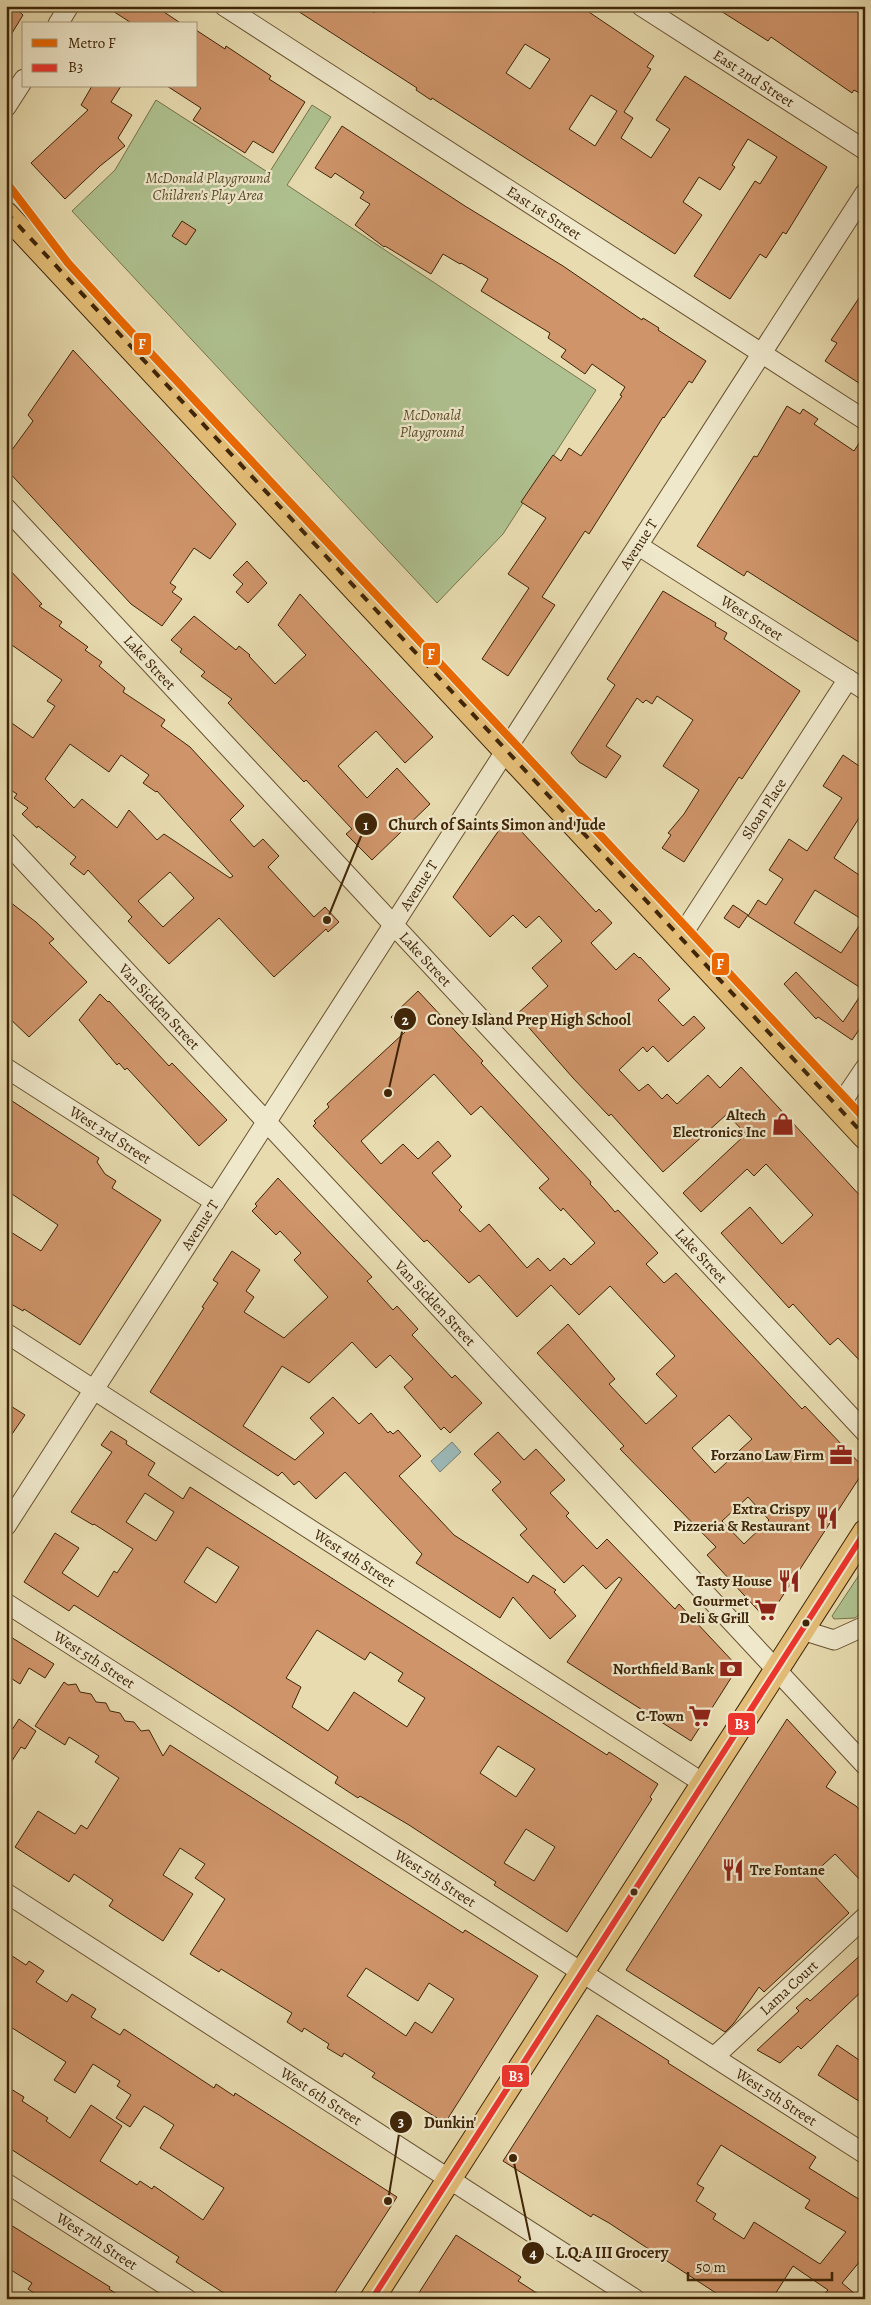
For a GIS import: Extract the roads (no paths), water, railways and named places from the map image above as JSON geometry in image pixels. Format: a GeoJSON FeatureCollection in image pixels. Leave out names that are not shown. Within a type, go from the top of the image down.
{"type":"FeatureCollection","features":[{"type":"Feature","properties":{"kind":"main road"},"geometry":{"type":"LineString","coordinates":[[6,214],[865,1137]]}},
{"type":"Feature","properties":{"kind":"main road"},"geometry":{"type":"LineString","coordinates":[[372,2299],[865,1532]]}},
{"type":"Feature","properties":{"kind":"street"},"geometry":{"type":"LineString","coordinates":[[59,22],[69,6]]}},
{"type":"Feature","properties":{"kind":"street","name":"East 1st Street"},"geometry":{"type":"LineString","coordinates":[[224,6],[865,420]]}},
{"type":"Feature","properties":{"kind":"street","name":"East 2nd Street"},"geometry":{"type":"LineString","coordinates":[[641,6],[865,150]]}},
{"type":"Feature","properties":{"kind":"street"},"geometry":{"type":"LineString","coordinates":[[6,107],[22,82]]}},
{"type":"Feature","properties":{"kind":"street","name":"Avenue T"},"geometry":{"type":"LineString","coordinates":[[6,1526],[865,193]]}},
{"type":"Feature","properties":{"kind":"street","name":"Lake Street"},"geometry":{"type":"LineString","coordinates":[[6,508],[865,1432]]}},
{"type":"Feature","properties":{"kind":"street","name":"West Street"},"geometry":{"type":"LineString","coordinates":[[639,546],[865,690]]}},
{"type":"Feature","properties":{"kind":"street","name":"Sloan Place"},"geometry":{"type":"LineString","coordinates":[[680,938],[848,679]]}},
{"type":"Feature","properties":{"kind":"street","name":"Van Sicklen Street"},"geometry":{"type":"LineString","coordinates":[[6,842],[865,1765]]}},
{"type":"Feature","properties":{"kind":"street","name":"West 3rd Street"},"geometry":{"type":"LineString","coordinates":[[6,1068],[215,1202]]}},
{"type":"Feature","properties":{"kind":"street"},"geometry":{"type":"LineString","coordinates":[[838,1108],[865,1068]]}},
{"type":"Feature","properties":{"kind":"street","name":"West 4th Street"},"geometry":{"type":"LineString","coordinates":[[6,1333],[704,1783]]}},
{"type":"Feature","properties":{"kind":"street","name":"West 5th Street"},"geometry":{"type":"LineString","coordinates":[[6,1602],[865,2154]]}},
{"type":"Feature","properties":{"kind":"street"},"geometry":{"type":"LineString","coordinates":[[802,1630],[834,1640],[865,1626]]}},
{"type":"Feature","properties":{"kind":"street","name":"West 6th Street"},"geometry":{"type":"LineString","coordinates":[[6,1893],[636,2299]]}},
{"type":"Feature","properties":{"kind":"street","name":"Lama Court"},"geometry":{"type":"LineString","coordinates":[[714,2057],[865,1917]]}},
{"type":"Feature","properties":{"kind":"street","name":"West 7th Street"},"geometry":{"type":"LineString","coordinates":[[6,2182],[187,2299]]}},
{"type":"Feature","properties":{"kind":"water"},"geometry":{"type":"Polygon","coordinates":[[[452,1442],[461,1452],[440,1472],[431,1461],[452,1442]]]}},
{"type":"Feature","properties":{"kind":"railway"},"geometry":{"type":"LineString","coordinates":[[6,212],[865,1136]]}},
{"type":"Feature","properties":{"kind":"metro line","name":"F"},"geometry":{"type":"LineString","coordinates":[[6,182],[68,263],[119,319],[865,1119]]}},
{"type":"Feature","properties":{"kind":"place","name":"Church of Saints Simon and Jude"},"geometry":{"type":"Point","coordinates":[327,920]}},
{"type":"Feature","properties":{"kind":"place","name":"Coney Island Prep High School"},"geometry":{"type":"Point","coordinates":[388,1093]}},
{"type":"Feature","properties":{"kind":"place","name":"Altech Electronics Inc"},"geometry":{"type":"Point","coordinates":[783,1124]}},
{"type":"Feature","properties":{"kind":"place","name":"Forzano Law Firm"},"geometry":{"type":"Point","coordinates":[841,1455]}},
{"type":"Feature","properties":{"kind":"place","name":"Extra Crispy Pizzeria & Restaurant"},"geometry":{"type":"Point","coordinates":[827,1518]}},
{"type":"Feature","properties":{"kind":"place","name":"Tasty House"},"geometry":{"type":"Point","coordinates":[789,1581]}},
{"type":"Feature","properties":{"kind":"place","name":"Gourmet Deli & Grill"},"geometry":{"type":"Point","coordinates":[766,1610]}},
{"type":"Feature","properties":{"kind":"place","name":"Northfield Bank"},"geometry":{"type":"Point","coordinates":[731,1669]}},
{"type":"Feature","properties":{"kind":"place","name":"C-Town"},"geometry":{"type":"Point","coordinates":[700,1716]}},
{"type":"Feature","properties":{"kind":"place","name":"Tre Fontane"},"geometry":{"type":"Point","coordinates":[733,1870]}},
{"type":"Feature","properties":{"kind":"place","name":"L.Q.A III Grocery"},"geometry":{"type":"Point","coordinates":[513,2158]}},
{"type":"Feature","properties":{"kind":"place","name":"Dunkin'"},"geometry":{"type":"Point","coordinates":[388,2201]}},
{"type":"Feature","properties":{"kind":"park label","name":"McDonald Playground Children's Play Area"},"geometry":{"type":"Point","coordinates":[208,186]}},
{"type":"Feature","properties":{"kind":"park label","name":"McDonald Playground"},"geometry":{"type":"Point","coordinates":[432,424]}}]}
